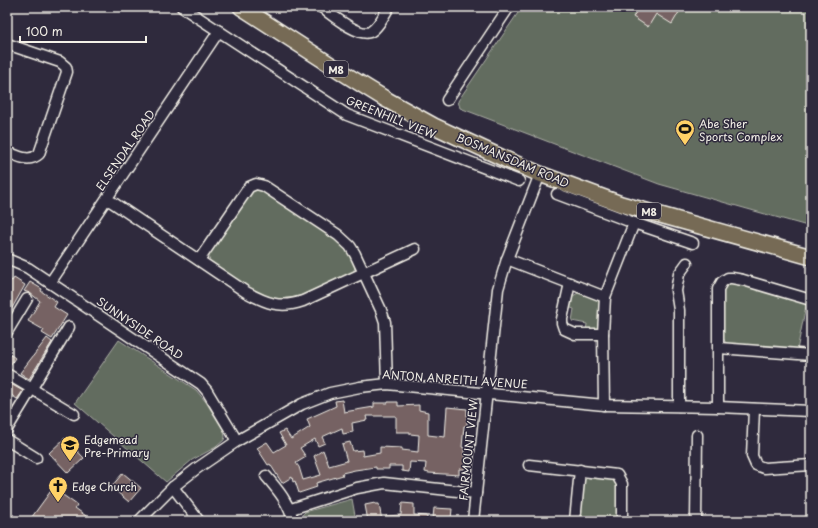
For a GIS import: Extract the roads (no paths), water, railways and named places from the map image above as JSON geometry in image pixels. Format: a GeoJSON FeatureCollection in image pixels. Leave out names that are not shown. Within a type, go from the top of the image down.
{"type":"FeatureCollection","features":[{"type":"Feature","properties":{"kind":"main road","name":"BOSMANSDAM ROAD"},"geometry":{"type":"LineString","coordinates":[[241,7],[387,100],[434,126],[540,174],[621,204],[811,257]]}},
{"type":"Feature","properties":{"kind":"street","name":"GREENHILL VIEW"},"geometry":{"type":"LineString","coordinates":[[182,7],[347,115],[519,181]]}},
{"type":"Feature","properties":{"kind":"street"},"geometry":{"type":"LineString","coordinates":[[321,7],[357,32],[365,33],[376,27],[389,7]]}},
{"type":"Feature","properties":{"kind":"street"},"geometry":{"type":"LineString","coordinates":[[447,100],[509,7]]}},
{"type":"Feature","properties":{"kind":"street","name":"ELSENDAL ROAD"},"geometry":{"type":"LineString","coordinates":[[50,283],[219,31]]}},
{"type":"Feature","properties":{"kind":"street"},"geometry":{"type":"LineString","coordinates":[[7,44],[60,62],[67,69],[67,75],[41,151],[37,156],[27,159],[7,152]]}},
{"type":"Feature","properties":{"kind":"street","name":"FAIRMOUNT VIEW"},"geometry":{"type":"LineString","coordinates":[[473,521],[498,289],[507,260],[540,174]]}},
{"type":"Feature","properties":{"kind":"street"},"geometry":{"type":"LineString","coordinates":[[199,260],[246,189],[252,185],[259,184],[264,186],[345,240],[355,254],[382,310],[385,322],[387,384]]}},
{"type":"Feature","properties":{"kind":"street"},"geometry":{"type":"LineString","coordinates":[[557,194],[693,243]]}},
{"type":"Feature","properties":{"kind":"street"},"geometry":{"type":"LineString","coordinates":[[106,200],[112,202],[246,292],[258,299],[273,304],[293,304],[415,249]]}},
{"type":"Feature","properties":{"kind":"street"},"geometry":{"type":"LineString","coordinates":[[604,405],[603,334],[605,297],[634,223]]}},
{"type":"Feature","properties":{"kind":"street","name":"SUNNYSIDE ROAD"},"geometry":{"type":"LineString","coordinates":[[7,259],[28,268],[201,384],[207,391],[237,441]]}},
{"type":"Feature","properties":{"kind":"street"},"geometry":{"type":"LineString","coordinates":[[507,260],[605,297]]}},
{"type":"Feature","properties":{"kind":"street"},"geometry":{"type":"LineString","coordinates":[[679,406],[679,310],[676,292],[680,274],[686,262]]}},
{"type":"Feature","properties":{"kind":"street"},"geometry":{"type":"LineString","coordinates":[[718,407],[718,289],[720,285],[725,280],[732,278],[811,300]]}},
{"type":"Feature","properties":{"kind":"street"},"geometry":{"type":"LineString","coordinates":[[570,284],[562,319],[564,329],[574,334],[603,334]]}},
{"type":"Feature","properties":{"kind":"street"},"geometry":{"type":"LineString","coordinates":[[7,332],[27,299]]}},
{"type":"Feature","properties":{"kind":"street"},"geometry":{"type":"LineString","coordinates":[[7,429],[69,327]]}},
{"type":"Feature","properties":{"kind":"street"},"geometry":{"type":"LineString","coordinates":[[719,348],[811,355]]}},
{"type":"Feature","properties":{"kind":"street"},"geometry":{"type":"LineString","coordinates":[[7,374],[74,414]]}},
{"type":"Feature","properties":{"kind":"street","name":"ANTON ANREITH AVENUE"},"geometry":{"type":"LineString","coordinates":[[139,521],[174,487],[196,469],[237,441],[302,404],[330,393],[360,387],[387,384],[604,405],[718,407],[811,411]]}},
{"type":"Feature","properties":{"kind":"street"},"geometry":{"type":"LineString","coordinates":[[754,409],[752,456],[756,465],[764,468],[811,466]]}},
{"type":"Feature","properties":{"kind":"street"},"geometry":{"type":"LineString","coordinates":[[696,521],[697,435]]}},
{"type":"Feature","properties":{"kind":"street"},"geometry":{"type":"LineString","coordinates":[[7,440],[36,458]]}},
{"type":"Feature","properties":{"kind":"street"},"geometry":{"type":"LineString","coordinates":[[529,465],[614,474],[619,477],[622,484],[622,521]]}},
{"type":"Feature","properties":{"kind":"street"},"geometry":{"type":"LineString","coordinates":[[575,521],[580,470]]}},
{"type":"Feature","properties":{"kind":"street"},"geometry":{"type":"LineString","coordinates":[[266,476],[285,500],[290,509],[293,521]]}},
{"type":"Feature","properties":{"kind":"street"},"geometry":{"type":"LineString","coordinates":[[290,509],[357,488],[384,483],[476,493]]}},
{"type":"Feature","properties":{"kind":"street"},"geometry":{"type":"LineString","coordinates":[[174,487],[199,521]]}},
{"type":"Feature","properties":{"kind":"street"},"geometry":{"type":"LineString","coordinates":[[7,518],[11,521]]}},
{"type":"Feature","properties":{"kind":"place","name":"Abe Sher Sports Complex"},"geometry":{"type":"Point","coordinates":[685,146]}},
{"type":"Feature","properties":{"kind":"place","name":"Edgemead Pre-Primary"},"geometry":{"type":"Point","coordinates":[70,462]}},
{"type":"Feature","properties":{"kind":"place","name":"Edge Church"},"geometry":{"type":"Point","coordinates":[58,503]}}]}
